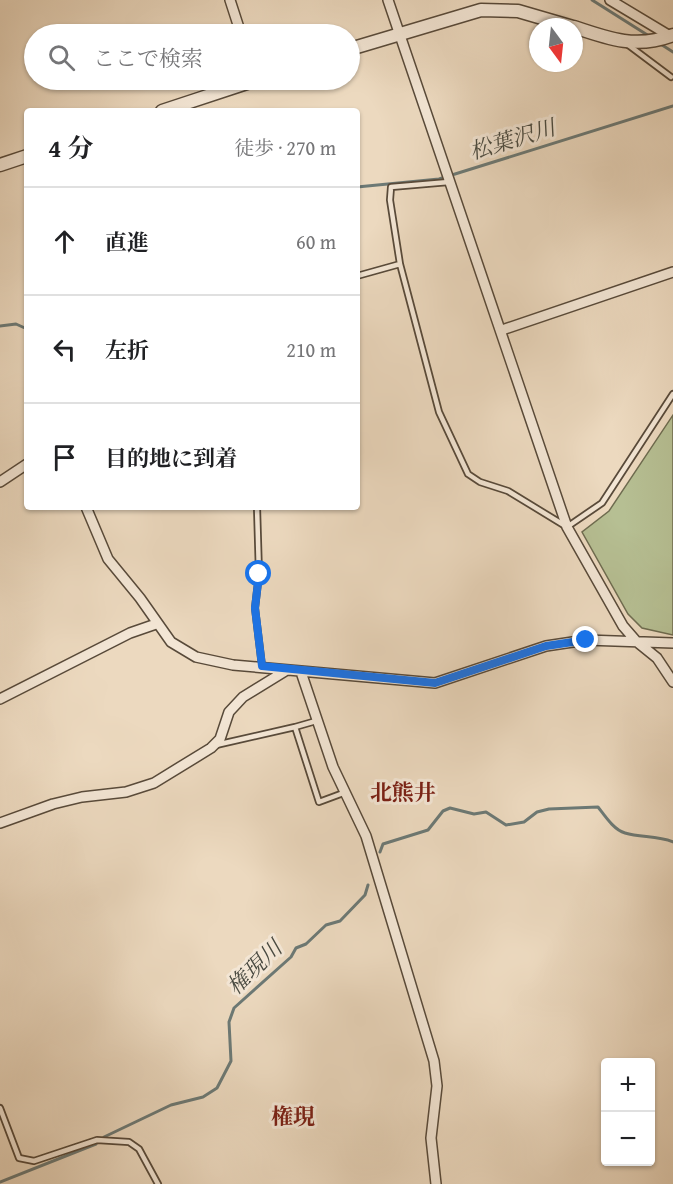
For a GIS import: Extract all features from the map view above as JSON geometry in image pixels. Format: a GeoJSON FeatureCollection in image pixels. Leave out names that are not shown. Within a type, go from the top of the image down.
{"type":"FeatureCollection","features":[{"type":"Feature","properties":{"kind":"street"},"geometry":{"type":"LineString","coordinates":[[230,0],[238,24]]}},
{"type":"Feature","properties":{"kind":"street"},"geometry":{"type":"LineString","coordinates":[[388,0],[502,330],[567,527],[623,626],[636,641],[657,658],[673,682]]}},
{"type":"Feature","properties":{"kind":"street"},"geometry":{"type":"LineString","coordinates":[[610,0],[668,37]]}},
{"type":"Feature","properties":{"kind":"street"},"geometry":{"type":"LineString","coordinates":[[360,46],[399,32],[482,10],[518,11],[542,18]]}},
{"type":"Feature","properties":{"kind":"street"},"geometry":{"type":"LineString","coordinates":[[583,30],[626,43],[640,44],[668,37]]}},
{"type":"Feature","properties":{"kind":"street"},"geometry":{"type":"LineString","coordinates":[[171,108],[225,90]]}},
{"type":"Feature","properties":{"kind":"street"},"geometry":{"type":"LineString","coordinates":[[0,165],[24,157]]}},
{"type":"Feature","properties":{"kind":"street"},"geometry":{"type":"LineString","coordinates":[[502,330],[673,272]]}},
{"type":"Feature","properties":{"kind":"street"},"geometry":{"type":"LineString","coordinates":[[0,482],[24,466]]}},
{"type":"Feature","properties":{"kind":"street"},"geometry":{"type":"LineString","coordinates":[[87,510],[108,559],[141,598],[156,624],[171,642],[196,657],[233,665],[435,683],[546,646],[586,640],[673,643]]}},
{"type":"Feature","properties":{"kind":"street"},"geometry":{"type":"LineString","coordinates":[[0,699],[130,633],[156,624]]}},
{"type":"Feature","properties":{"kind":"street"},"geometry":{"type":"LineString","coordinates":[[0,823],[53,804],[82,797],[126,792],[154,783],[213,745],[220,739],[229,712],[243,697],[287,670]]}},
{"type":"Feature","properties":{"kind":"street"},"geometry":{"type":"LineString","coordinates":[[301,672],[333,767],[370,847],[434,1061],[437,1086],[430,1138],[436,1184]]}},
{"type":"Feature","properties":{"kind":"lane"},"geometry":{"type":"LineString","coordinates":[[626,43],[671,77]]}},
{"type":"Feature","properties":{"kind":"lane"},"geometry":{"type":"LineString","coordinates":[[449,182],[391,187],[390,200],[399,264],[439,412],[468,474],[480,482],[508,491],[567,527],[602,503],[673,394]]}},
{"type":"Feature","properties":{"kind":"lane"},"geometry":{"type":"LineString","coordinates":[[360,275],[399,264]]}},
{"type":"Feature","properties":{"kind":"lane"},"geometry":{"type":"LineString","coordinates":[[257,510],[259,574],[255,608],[262,666]]}},
{"type":"Feature","properties":{"kind":"lane"},"geometry":{"type":"LineString","coordinates":[[213,745],[316,721]]}},
{"type":"Feature","properties":{"kind":"lane"},"geometry":{"type":"LineString","coordinates":[[295,727],[319,802],[346,792]]}},
{"type":"Feature","properties":{"kind":"lane"},"geometry":{"type":"LineString","coordinates":[[0,1108],[19,1158],[34,1161],[97,1140],[129,1142],[139,1149],[158,1184]]}},
{"type":"Feature","properties":{"kind":"green space"},"geometry":{"type":"Polygon","coordinates":[[[673,415],[673,635],[642,628],[628,614],[582,532],[609,511],[673,415]]]}},
{"type":"Feature","properties":{"kind":"waterway"},"geometry":{"type":"LineString","coordinates":[[592,0],[649,36]]}},
{"type":"Feature","properties":{"kind":"waterway"},"geometry":{"type":"LineString","coordinates":[[659,43],[673,52]]}},
{"type":"Feature","properties":{"kind":"waterway","name":"松葉沢川"},"geometry":{"type":"LineString","coordinates":[[360,187],[439,179],[673,106]]}},
{"type":"Feature","properties":{"kind":"waterway","name":"松葉沢川"},"geometry":{"type":"LineString","coordinates":[[0,326],[16,324],[24,328]]}},
{"type":"Feature","properties":{"kind":"waterway","name":"権現川"},"geometry":{"type":"LineString","coordinates":[[380,852],[383,844],[428,830],[443,811],[450,808],[474,814],[486,812],[506,825],[524,822],[537,812],[549,809],[598,807],[621,831],[631,835],[661,838],[673,842]]}},
{"type":"Feature","properties":{"kind":"waterway","name":"権現川"},"geometry":{"type":"LineString","coordinates":[[104,1137],[171,1105],[203,1097],[217,1088],[231,1061],[229,1022],[234,1008],[291,957],[296,948],[306,944],[326,925],[340,921],[365,895],[368,885]]}},
{"type":"Feature","properties":{"kind":"waterway","name":"権現川"},"geometry":{"type":"LineString","coordinates":[[0,1182],[96,1144]]}},
{"type":"Feature","properties":{"kind":"district","name":"北熊井"},"geometry":{"type":"Point","coordinates":[403,792]}},
{"type":"Feature","properties":{"kind":"district","name":"権現"},"geometry":{"type":"Point","coordinates":[293,1116]}},
{"type":"Feature","properties":{"kind":"route"},"geometry":{"type":"LineString","coordinates":[[259,574],[255,608],[257,643],[262,666],[435,683],[456,678],[546,646],[586,640]]}}]}
